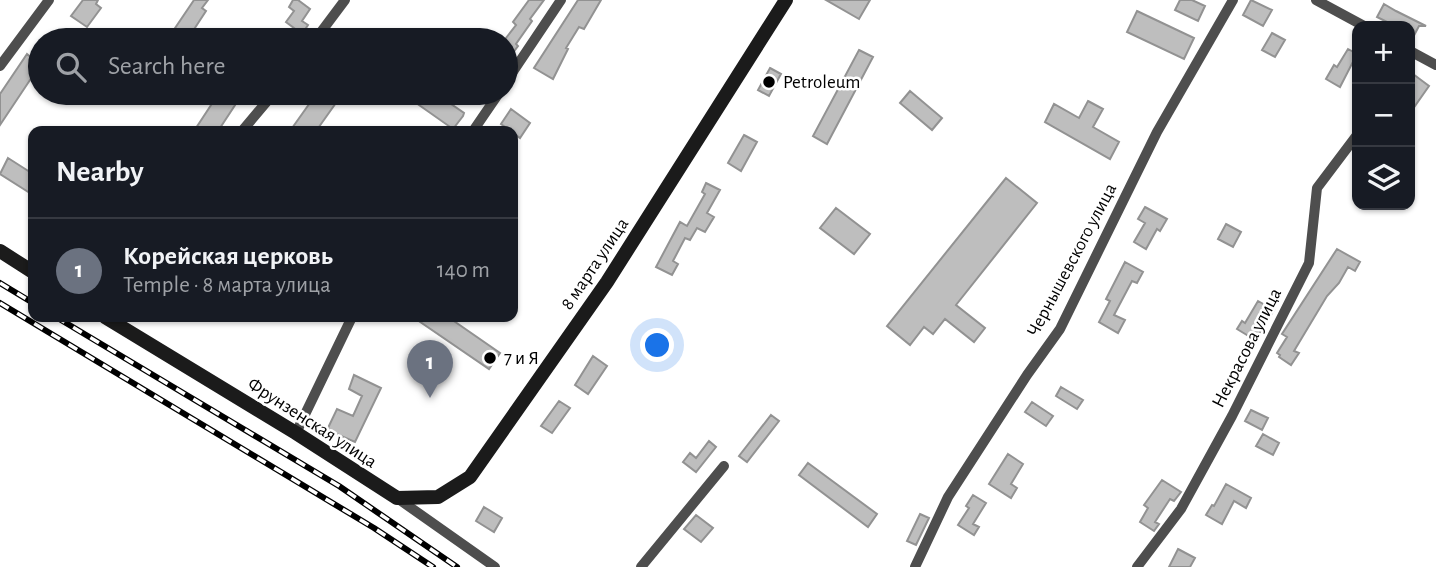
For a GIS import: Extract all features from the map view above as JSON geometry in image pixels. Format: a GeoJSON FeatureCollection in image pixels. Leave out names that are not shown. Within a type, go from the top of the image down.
{"type":"FeatureCollection","features":[{"type":"Feature","properties":{"kind":"street"},"geometry":{"type":"LineString","coordinates":[[28,28],[49,0]]}},
{"type":"Feature","properties":{"kind":"street"},"geometry":{"type":"LineString","coordinates":[[324,28],[345,0]]}},
{"type":"Feature","properties":{"kind":"street"},"geometry":{"type":"LineString","coordinates":[[518,64],[561,0]]}},
{"type":"Feature","properties":{"kind":"street","name":"8 марта улица"},"geometry":{"type":"LineString","coordinates":[[397,498],[438,497],[470,477],[607,282],[786,0]]}},
{"type":"Feature","properties":{"kind":"street","name":"Чернышевского улица"},"geometry":{"type":"LineString","coordinates":[[915,567],[948,497],[1060,329],[1157,132],[1233,0]]}},
{"type":"Feature","properties":{"kind":"street"},"geometry":{"type":"LineString","coordinates":[[1316,0],[1355,21]]}},
{"type":"Feature","properties":{"kind":"street"},"geometry":{"type":"LineString","coordinates":[[0,66],[28,28]]}},
{"type":"Feature","properties":{"kind":"street"},"geometry":{"type":"LineString","coordinates":[[1415,53],[1436,63]]}},
{"type":"Feature","properties":{"kind":"street"},"geometry":{"type":"LineString","coordinates":[[246,126],[264,105]]}},
{"type":"Feature","properties":{"kind":"street"},"geometry":{"type":"LineString","coordinates":[[476,126],[491,105]]}},
{"type":"Feature","properties":{"kind":"street","name":"Некрасова улица"},"geometry":{"type":"LineString","coordinates":[[1137,567],[1181,509],[1232,416],[1309,263],[1317,188],[1352,142]]}},
{"type":"Feature","properties":{"kind":"street"},"geometry":{"type":"LineString","coordinates":[[0,251],[28,269]]}},
{"type":"Feature","properties":{"kind":"street","name":"Фрунзенская улица"},"geometry":{"type":"LineString","coordinates":[[113,322],[296,433],[397,498],[495,567]]}},
{"type":"Feature","properties":{"kind":"street"},"geometry":{"type":"LineString","coordinates":[[296,433],[350,322]]}},
{"type":"Feature","properties":{"kind":"street"},"geometry":{"type":"LineString","coordinates":[[640,567],[724,466]]}},
{"type":"Feature","properties":{"kind":"building"},"geometry":{"type":"Polygon","coordinates":[[[83,0],[98,0],[96,4],[101,8],[87,27],[71,16],[83,0]]]}},
{"type":"Feature","properties":{"kind":"building"},"geometry":{"type":"Polygon","coordinates":[[[194,0],[208,0],[202,8],[206,11],[195,28],[175,28],[194,0]]]}},
{"type":"Feature","properties":{"kind":"building"},"geometry":{"type":"Polygon","coordinates":[[[293,0],[298,0],[310,9],[302,21],[308,25],[306,28],[294,28],[286,22],[294,11],[289,7],[293,0]]]}},
{"type":"Feature","properties":{"kind":"building"},"geometry":{"type":"Polygon","coordinates":[[[529,0],[544,0],[518,41],[518,28],[514,28],[516,25],[513,22],[529,0]]]}},
{"type":"Feature","properties":{"kind":"building"},"geometry":{"type":"Polygon","coordinates":[[[578,0],[601,0],[584,29],[579,27],[566,48],[568,49],[553,79],[534,68],[578,0]]]}},
{"type":"Feature","properties":{"kind":"building"},"geometry":{"type":"Polygon","coordinates":[[[826,0],[870,0],[859,19],[826,0]]]}},
{"type":"Feature","properties":{"kind":"building"},"geometry":{"type":"Polygon","coordinates":[[[1180,0],[1192,0],[1205,6],[1198,21],[1175,10],[1180,0]]]}},
{"type":"Feature","properties":{"kind":"building"},"geometry":{"type":"Polygon","coordinates":[[[1251,0],[1272,10],[1263,26],[1243,15],[1251,0]]]}},
{"type":"Feature","properties":{"kind":"building"},"geometry":{"type":"Polygon","coordinates":[[[1384,4],[1426,26],[1419,26],[1415,34],[1415,21],[1385,21],[1377,17],[1384,4]]]}},
{"type":"Feature","properties":{"kind":"building"},"geometry":{"type":"Polygon","coordinates":[[[1137,11],[1194,38],[1184,59],[1127,32],[1137,11]]]}},
{"type":"Feature","properties":{"kind":"building"},"geometry":{"type":"Polygon","coordinates":[[[1272,33],[1285,40],[1275,57],[1262,50],[1272,33]]]}},
{"type":"Feature","properties":{"kind":"building"},"geometry":{"type":"Polygon","coordinates":[[[1348,49],[1352,51],[1352,64],[1340,87],[1326,79],[1334,65],[1337,67],[1348,49]]]}},
{"type":"Feature","properties":{"kind":"building"},"geometry":{"type":"Polygon","coordinates":[[[859,50],[873,57],[827,144],[813,136],[859,50]]]}},
{"type":"Feature","properties":{"kind":"building"},"geometry":{"type":"Polygon","coordinates":[[[27,54],[28,83],[0,125],[0,94],[27,54]]]}},
{"type":"Feature","properties":{"kind":"building","name":"Petroleum"},"geometry":{"type":"Polygon","coordinates":[[[770,68],[781,74],[769,96],[758,90],[770,68]]]}},
{"type":"Feature","properties":{"kind":"building"},"geometry":{"type":"Polygon","coordinates":[[[1415,76],[1429,86],[1415,106],[1415,76]]]}},
{"type":"Feature","properties":{"kind":"building"},"geometry":{"type":"Polygon","coordinates":[[[910,91],[942,118],[932,130],[900,103],[910,91]]]}},
{"type":"Feature","properties":{"kind":"building"},"geometry":{"type":"Polygon","coordinates":[[[1088,101],[1103,109],[1093,127],[1119,142],[1110,159],[1045,122],[1054,104],[1079,118],[1088,101]]]}},
{"type":"Feature","properties":{"kind":"building"},"geometry":{"type":"Polygon","coordinates":[[[211,105],[235,105],[221,126],[197,126],[211,105]]]}},
{"type":"Feature","properties":{"kind":"building"},"geometry":{"type":"Polygon","coordinates":[[[308,105],[334,105],[320,126],[294,126],[308,105]]]}},
{"type":"Feature","properties":{"kind":"building"},"geometry":{"type":"Polygon","coordinates":[[[419,105],[452,105],[464,113],[455,126],[449,126],[419,105]]]}},
{"type":"Feature","properties":{"kind":"building"},"geometry":{"type":"Polygon","coordinates":[[[511,109],[530,123],[520,138],[518,126],[501,124],[511,109]]]}},
{"type":"Feature","properties":{"kind":"building"},"geometry":{"type":"Polygon","coordinates":[[[744,135],[757,142],[741,171],[728,163],[744,135]]]}},
{"type":"Feature","properties":{"kind":"building"},"geometry":{"type":"Polygon","coordinates":[[[8,158],[28,171],[28,192],[0,174],[8,158]]]}},
{"type":"Feature","properties":{"kind":"building"},"geometry":{"type":"Polygon","coordinates":[[[1006,178],[1037,203],[956,305],[985,328],[974,342],[945,319],[933,334],[924,327],[910,345],[887,326],[1006,178]]]}},
{"type":"Feature","properties":{"kind":"building"},"geometry":{"type":"Polygon","coordinates":[[[706,183],[720,190],[707,213],[714,217],[705,232],[697,228],[690,240],[685,238],[673,261],[678,264],[672,275],[656,267],[680,222],[687,226],[705,194],[702,192],[706,183]]]}},
{"type":"Feature","properties":{"kind":"building"},"geometry":{"type":"Polygon","coordinates":[[[1145,207],[1167,219],[1160,231],[1157,229],[1146,249],[1134,242],[1145,223],[1138,219],[1145,207]]]}},
{"type":"Feature","properties":{"kind":"building"},"geometry":{"type":"Polygon","coordinates":[[[836,208],[870,234],[854,254],[820,228],[836,208]]]}},
{"type":"Feature","properties":{"kind":"building"},"geometry":{"type":"Polygon","coordinates":[[[1226,224],[1241,232],[1233,247],[1218,239],[1226,224]]]}},
{"type":"Feature","properties":{"kind":"building"},"geometry":{"type":"Polygon","coordinates":[[[1337,249],[1360,262],[1355,271],[1348,267],[1327,296],[1294,351],[1299,353],[1291,365],[1277,353],[1287,337],[1282,334],[1337,249]]]}},
{"type":"Feature","properties":{"kind":"building"},"geometry":{"type":"Polygon","coordinates":[[[1125,262],[1143,272],[1137,283],[1132,281],[1114,315],[1125,320],[1118,333],[1099,322],[1110,301],[1106,299],[1125,262]]]}},
{"type":"Feature","properties":{"kind":"building"},"geometry":{"type":"Polygon","coordinates":[[[1258,301],[1274,310],[1255,340],[1237,329],[1242,321],[1245,323],[1258,301]]]}},
{"type":"Feature","properties":{"kind":"building"},"geometry":{"type":"Polygon","coordinates":[[[420,322],[455,322],[500,353],[489,369],[420,322]]]}},
{"type":"Feature","properties":{"kind":"building"},"geometry":{"type":"Polygon","coordinates":[[[593,356],[607,366],[588,394],[575,385],[593,356]]]}},
{"type":"Feature","properties":{"kind":"building"},"geometry":{"type":"Polygon","coordinates":[[[354,375],[381,388],[355,442],[327,430],[337,409],[353,416],[362,396],[349,389],[354,375]]]}},
{"type":"Feature","properties":{"kind":"building"},"geometry":{"type":"Polygon","coordinates":[[[1061,387],[1083,400],[1077,409],[1056,396],[1061,387]]]}},
{"type":"Feature","properties":{"kind":"building"},"geometry":{"type":"Polygon","coordinates":[[[559,401],[570,408],[552,433],[541,426],[559,401]]]}},
{"type":"Feature","properties":{"kind":"building"},"geometry":{"type":"Polygon","coordinates":[[[1032,402],[1053,416],[1046,426],[1025,412],[1032,402]]]}},
{"type":"Feature","properties":{"kind":"building"},"geometry":{"type":"Polygon","coordinates":[[[1251,410],[1268,418],[1262,430],[1245,421],[1251,410]]]}},
{"type":"Feature","properties":{"kind":"building"},"geometry":{"type":"Polygon","coordinates":[[[771,415],[779,421],[747,462],[739,456],[771,415]]]}},
{"type":"Feature","properties":{"kind":"building"},"geometry":{"type":"Polygon","coordinates":[[[1263,434],[1279,443],[1273,455],[1256,446],[1263,434]]]}},
{"type":"Feature","properties":{"kind":"building"},"geometry":{"type":"Polygon","coordinates":[[[709,441],[716,447],[696,472],[683,462],[690,453],[696,458],[709,441]]]}},
{"type":"Feature","properties":{"kind":"building"},"geometry":{"type":"Polygon","coordinates":[[[1008,454],[1023,464],[1011,484],[1017,488],[1011,498],[989,484],[1008,454]]]}},
{"type":"Feature","properties":{"kind":"building"},"geometry":{"type":"Polygon","coordinates":[[[808,463],[877,514],[868,527],[799,475],[808,463]]]}},
{"type":"Feature","properties":{"kind":"building"},"geometry":{"type":"Polygon","coordinates":[[[1162,480],[1181,492],[1174,501],[1170,499],[1155,522],[1159,524],[1154,531],[1140,522],[1148,508],[1144,505],[1162,480]]]}},
{"type":"Feature","properties":{"kind":"building"},"geometry":{"type":"Polygon","coordinates":[[[1226,484],[1251,498],[1246,508],[1234,501],[1222,524],[1206,515],[1226,484]]]}},
{"type":"Feature","properties":{"kind":"building"},"geometry":{"type":"Polygon","coordinates":[[[973,495],[986,503],[973,524],[979,527],[974,535],[958,525],[969,508],[966,506],[973,495]]]}},
{"type":"Feature","properties":{"kind":"building"},"geometry":{"type":"Polygon","coordinates":[[[484,507],[502,518],[494,532],[476,521],[484,507]]]}},
{"type":"Feature","properties":{"kind":"building"},"geometry":{"type":"Polygon","coordinates":[[[920,514],[929,518],[916,545],[907,541],[920,514]]]}},
{"type":"Feature","properties":{"kind":"building"},"geometry":{"type":"Polygon","coordinates":[[[696,515],[713,528],[701,542],[684,529],[696,515]]]}},
{"type":"Feature","properties":{"kind":"building"},"geometry":{"type":"Polygon","coordinates":[[[1178,549],[1195,558],[1190,567],[1169,567],[1178,549]]]}},
{"type":"Feature","properties":{"kind":"railway"},"geometry":{"type":"LineString","coordinates":[[0,283],[28,300]]}},
{"type":"Feature","properties":{"kind":"railway"},"geometry":{"type":"LineString","coordinates":[[0,303],[28,320]]}},
{"type":"Feature","properties":{"kind":"railway"},"geometry":{"type":"LineString","coordinates":[[32,322],[374,528],[433,567]]}},
{"type":"Feature","properties":{"kind":"railway"},"geometry":{"type":"LineString","coordinates":[[64,322],[339,486],[457,567]]}},
{"type":"Feature","properties":{"kind":"place","name":"Petroleum"},"geometry":{"type":"Point","coordinates":[769,82]}},
{"type":"Feature","properties":{"kind":"place","name":"7 и Я"},"geometry":{"type":"Point","coordinates":[490,358]}},
{"type":"Feature","properties":{"kind":"place","name":"Корейская церковь"},"geometry":{"type":"Point","coordinates":[430,398]}}]}
